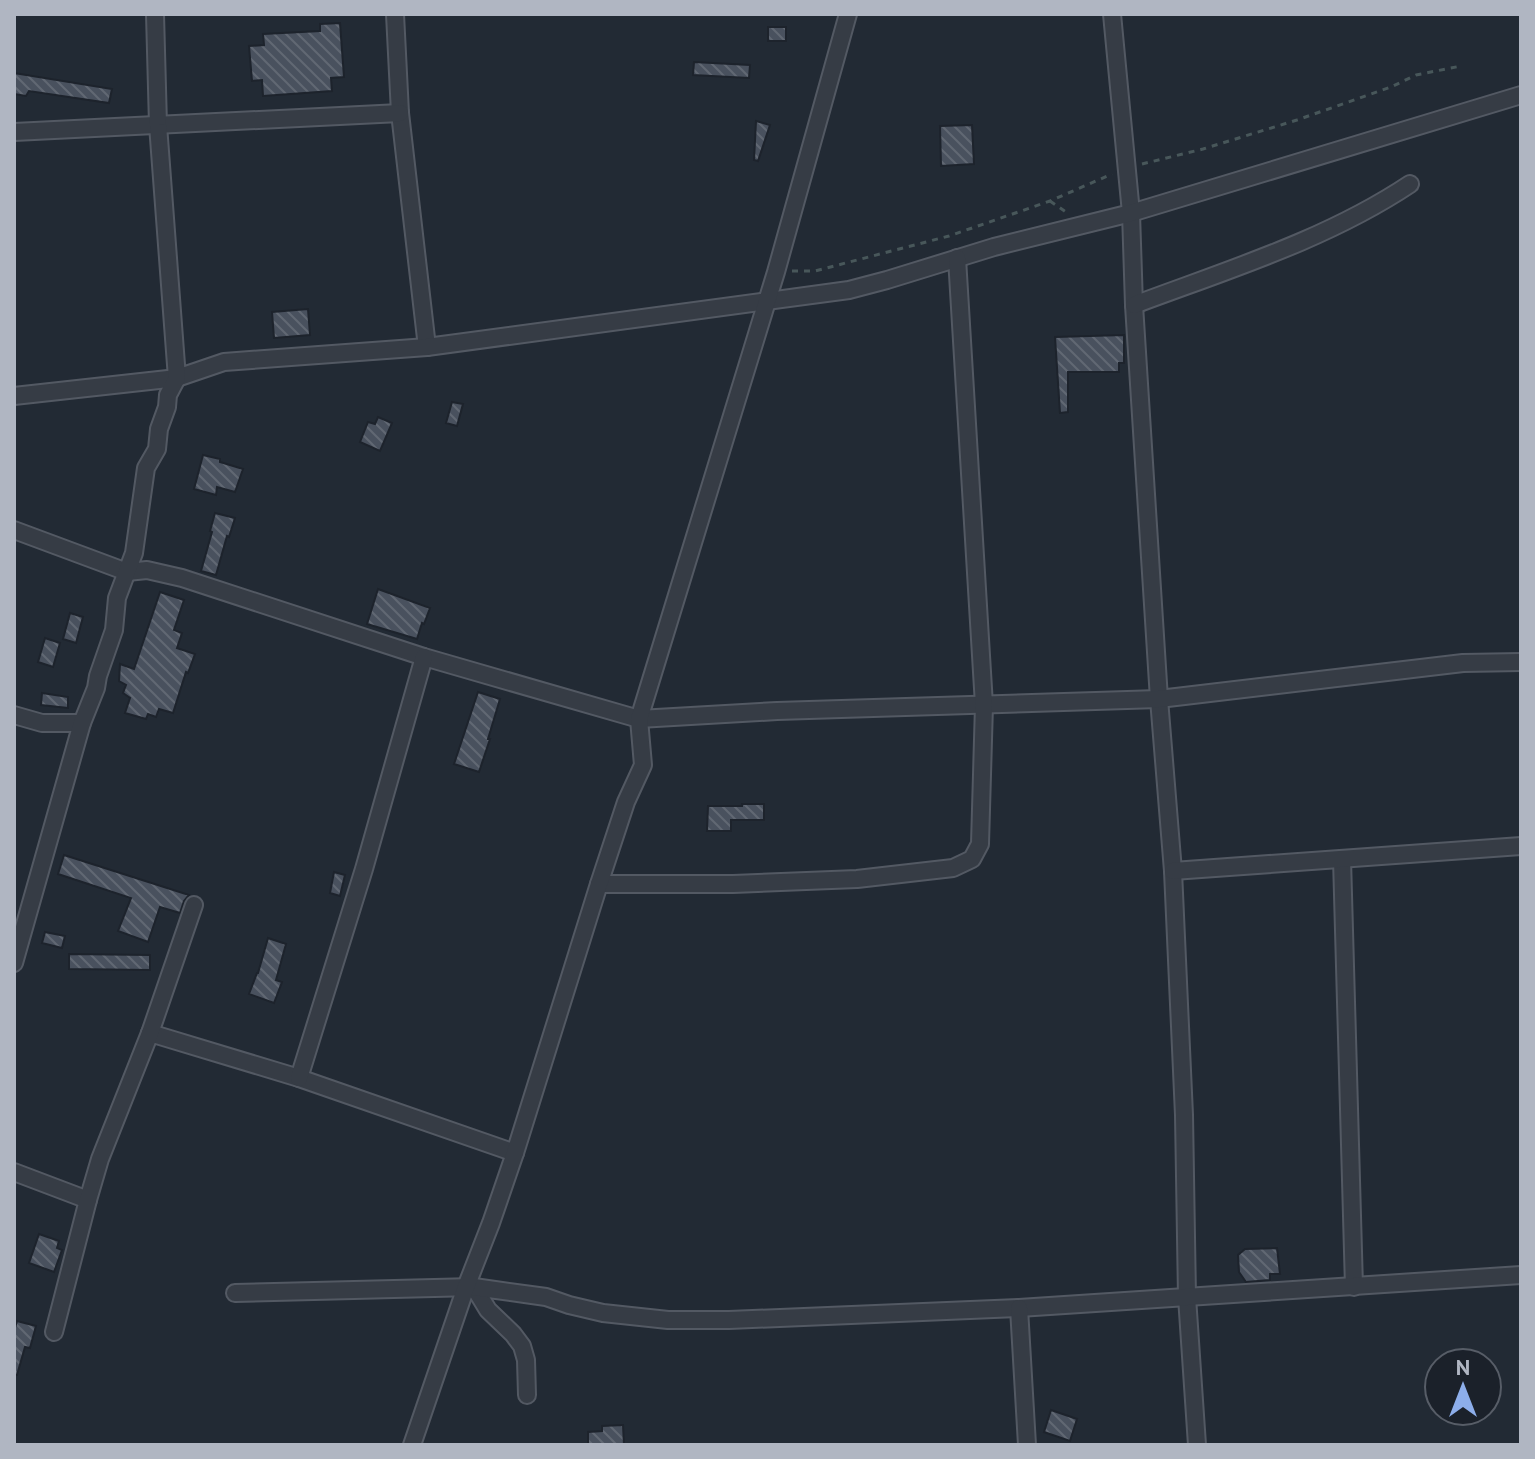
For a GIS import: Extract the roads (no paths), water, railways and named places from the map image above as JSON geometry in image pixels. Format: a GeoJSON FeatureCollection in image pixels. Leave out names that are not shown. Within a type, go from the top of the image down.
{"type":"FeatureCollection","features":[{"type":"Feature","properties":{"kind":"street"},"geometry":{"type":"LineString","coordinates":[[14,963],[82,723],[114,630],[117,598],[134,553],[146,468],[157,449],[168,395],[177,378],[158,125],[155,14]]}},
{"type":"Feature","properties":{"kind":"street"},"geometry":{"type":"LineString","coordinates":[[395,14],[400,113],[427,347]]}},
{"type":"Feature","properties":{"kind":"street"},"geometry":{"type":"LineString","coordinates":[[412,1445],[515,1153],[626,802],[643,765],[639,719],[767,300],[848,14]]}},
{"type":"Feature","properties":{"kind":"street"},"geometry":{"type":"LineString","coordinates":[[1112,14],[1131,213],[1159,699],[1173,871],[1184,1115],[1187,1297],[1197,1445]]}},
{"type":"Feature","properties":{"kind":"street"},"geometry":{"type":"LineString","coordinates":[[14,396],[177,378],[224,362],[427,347],[849,290],[994,247],[1131,213],[1521,95]]}},
{"type":"Feature","properties":{"kind":"street"},"geometry":{"type":"LineString","coordinates":[[14,132],[400,113]]}},
{"type":"Feature","properties":{"kind":"street"},"geometry":{"type":"LineString","coordinates":[[1134,305],[1334,227],[1387,200],[1410,184]]}},
{"type":"Feature","properties":{"kind":"street"},"geometry":{"type":"LineString","coordinates":[[599,884],[733,884],[857,879],[953,868],[972,859],[980,844],[984,705],[957,258]]}},
{"type":"Feature","properties":{"kind":"street"},"geometry":{"type":"LineString","coordinates":[[14,530],[127,572],[147,570],[182,578],[424,657],[639,719],[777,711],[1159,699],[1463,663],[1521,662]]}},
{"type":"Feature","properties":{"kind":"street"},"geometry":{"type":"LineString","coordinates":[[299,1078],[364,869],[424,657]]}},
{"type":"Feature","properties":{"kind":"street"},"geometry":{"type":"LineString","coordinates":[[14,715],[42,723],[82,723]]}},
{"type":"Feature","properties":{"kind":"street"},"geometry":{"type":"LineString","coordinates":[[1173,871],[1521,846]]}},
{"type":"Feature","properties":{"kind":"street"},"geometry":{"type":"LineString","coordinates":[[1342,859],[1354,1287]]}},
{"type":"Feature","properties":{"kind":"street"},"geometry":{"type":"LineString","coordinates":[[54,1332],[100,1159],[150,1033],[194,905]]}},
{"type":"Feature","properties":{"kind":"street"},"geometry":{"type":"LineString","coordinates":[[150,1033],[299,1078],[515,1153]]}},
{"type":"Feature","properties":{"kind":"street"},"geometry":{"type":"LineString","coordinates":[[14,1172],[88,1200]]}},
{"type":"Feature","properties":{"kind":"street"},"geometry":{"type":"LineString","coordinates":[[235,1293],[470,1287],[546,1297],[603,1313],[668,1320],[1019,1308],[1521,1275]]}},
{"type":"Feature","properties":{"kind":"street"},"geometry":{"type":"LineString","coordinates":[[470,1287],[522,1346],[526,1360],[527,1395]]}},
{"type":"Feature","properties":{"kind":"street"},"geometry":{"type":"LineString","coordinates":[[1019,1308],[1027,1445]]}}]}
